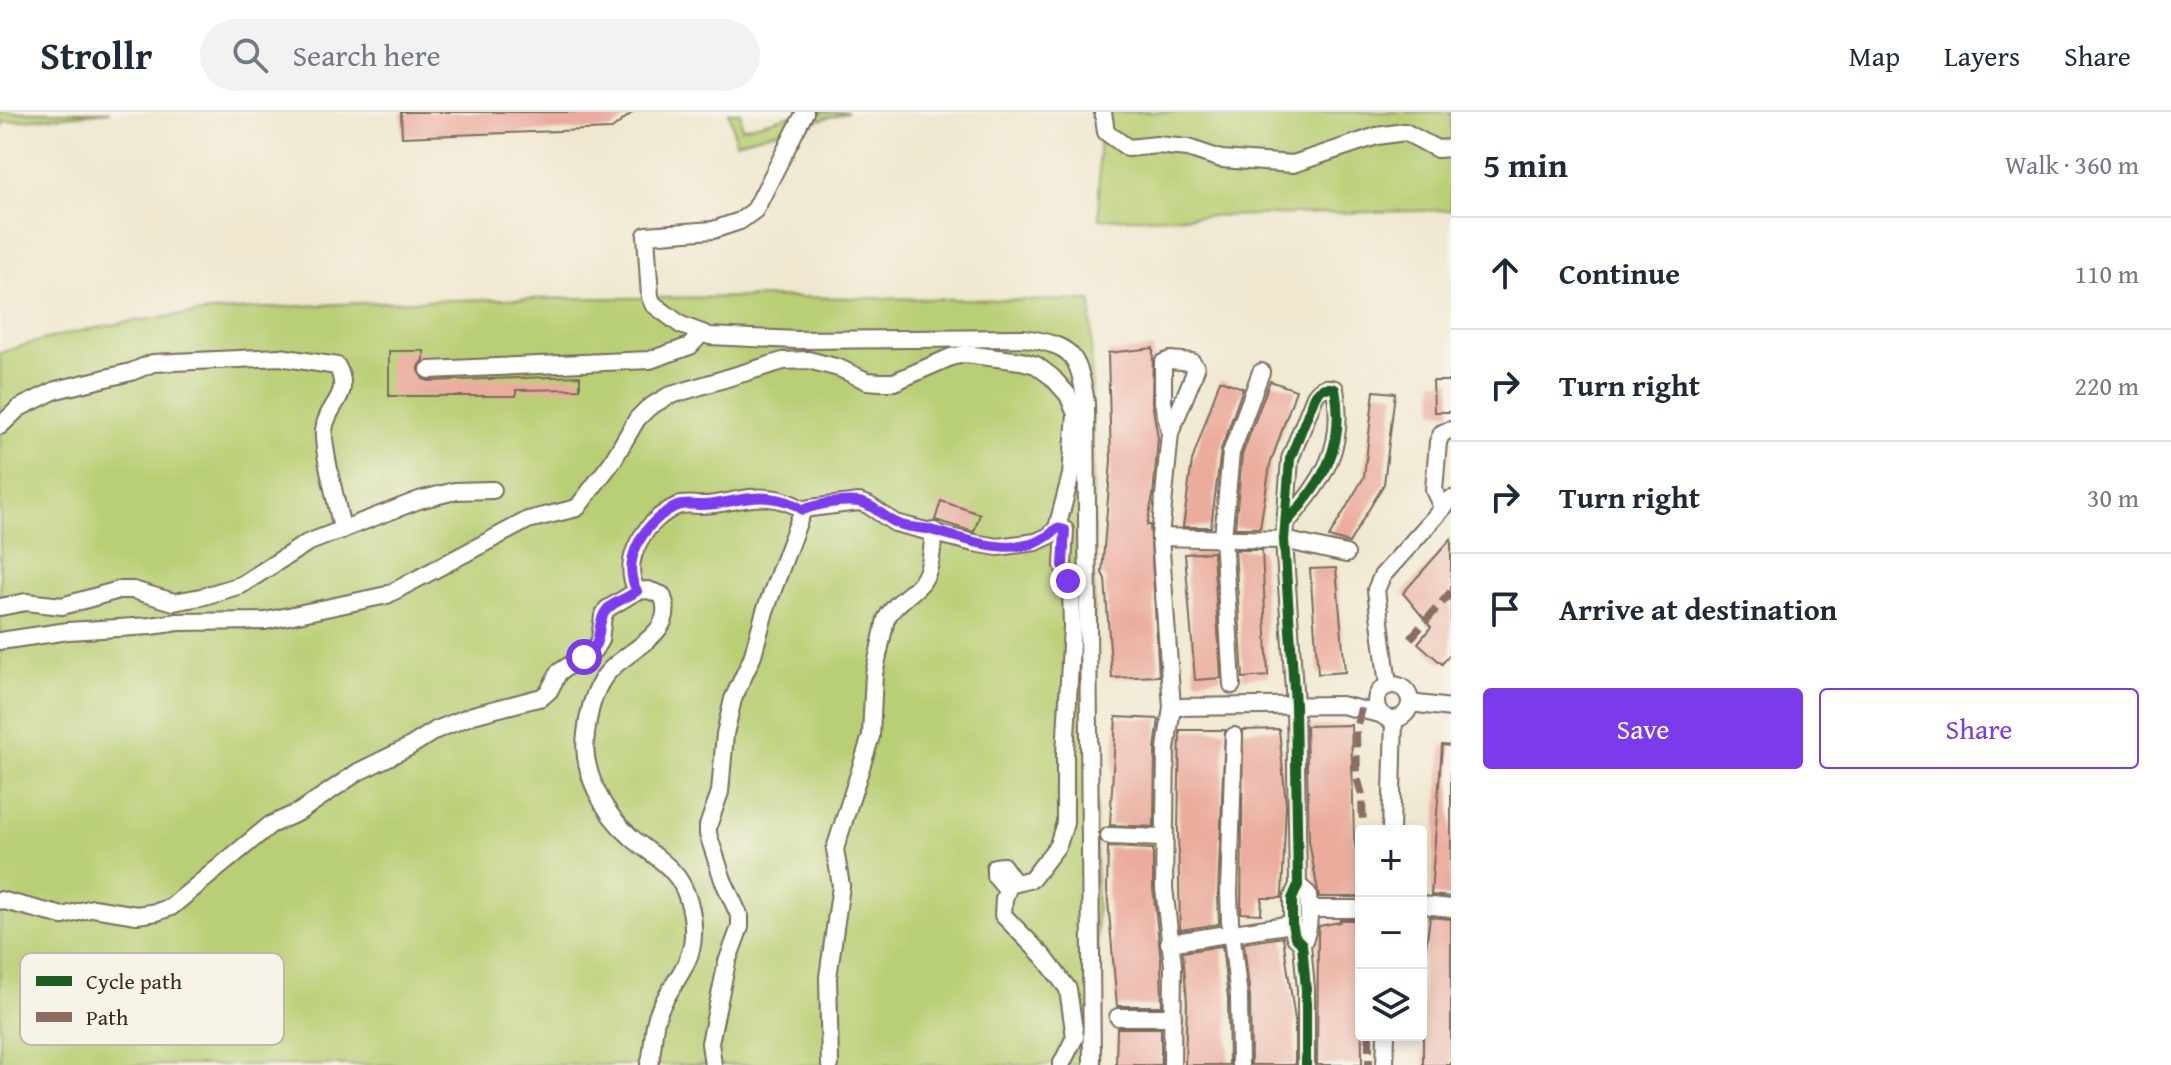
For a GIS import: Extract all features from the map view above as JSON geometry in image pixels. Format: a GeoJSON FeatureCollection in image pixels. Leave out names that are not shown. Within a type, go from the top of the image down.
{"type":"FeatureCollection","features":[{"type":"Feature","properties":{"kind":"street"},"geometry":{"type":"LineString","coordinates":[[805,112],[755,210],[740,221],[713,230],[646,235],[650,297],[660,310],[681,325],[710,336],[797,340],[1024,338],[1058,345],[1067,350],[1076,362],[1086,403],[1092,1065]]}},
{"type":"Feature","properties":{"kind":"street"},"geometry":{"type":"LineString","coordinates":[[1103,112],[1106,132],[1128,148],[1157,145],[1188,148],[1221,159],[1293,164],[1377,136],[1405,132],[1437,149],[1451,148]]}},
{"type":"Feature","properties":{"kind":"street"},"geometry":{"type":"LineString","coordinates":[[429,370],[650,360],[690,346],[702,333]]}},
{"type":"Feature","properties":{"kind":"street"},"geometry":{"type":"LineString","coordinates":[[0,641],[68,631],[178,622],[286,618],[387,595],[528,520],[577,508],[612,462],[637,419],[668,396],[796,359],[839,368],[867,381],[880,382],[894,382],[965,354],[1021,361],[1036,365],[1068,395],[1076,414],[1071,475],[1057,528],[1036,542],[998,547],[974,543],[895,523],[859,502],[803,510],[767,497],[718,504],[680,505],[660,517],[637,544],[631,570],[637,591]]}},
{"type":"Feature","properties":{"kind":"street"},"geometry":{"type":"LineString","coordinates":[[0,426],[19,408],[56,390],[131,372],[153,363],[280,357],[337,366],[343,377],[341,395],[329,413],[324,431],[342,530]]}},
{"type":"Feature","properties":{"kind":"street"},"geometry":{"type":"LineString","coordinates":[[1232,685],[1223,537],[1231,453],[1261,372]]}},
{"type":"Feature","properties":{"kind":"street"},"geometry":{"type":"LineString","coordinates":[[1287,522],[1308,498],[1334,452],[1338,406],[1335,389],[1319,389],[1290,459],[1284,540],[1295,705],[1298,885],[1292,899],[1292,924],[1295,937],[1302,944]]}},
{"type":"Feature","properties":{"kind":"street"},"geometry":{"type":"LineString","coordinates":[[1391,825],[1387,716],[1376,699],[1384,688],[1376,590],[1382,576],[1447,503],[1434,490],[1438,442],[1442,433],[1451,430]]}},
{"type":"Feature","properties":{"kind":"street"},"geometry":{"type":"LineString","coordinates":[[1170,433],[1160,537],[1172,707],[1166,749],[1164,838],[1164,888],[1173,965],[1172,1065]]}},
{"type":"Feature","properties":{"kind":"street"},"geometry":{"type":"LineString","coordinates":[[0,607],[26,602],[62,606],[119,590],[133,590],[174,602],[225,591],[241,585],[307,543],[419,500],[455,491],[493,490]]}},
{"type":"Feature","properties":{"kind":"street"},"geometry":{"type":"LineString","coordinates":[[713,1065],[710,1043],[714,1021],[727,962],[740,927],[740,917],[723,880],[708,826],[720,792],[725,734],[733,699],[752,658],[765,611],[803,510]]}},
{"type":"Feature","properties":{"kind":"street"},"geometry":{"type":"LineString","coordinates":[[1057,528],[1065,530],[1063,565],[1071,591],[1072,614],[1065,823],[1058,845],[1044,866],[1028,882],[1011,887],[1003,912],[1007,921],[1044,957],[1068,989],[1075,1037],[1061,1065]]}},
{"type":"Feature","properties":{"kind":"street"},"geometry":{"type":"LineString","coordinates":[[830,1065],[828,977],[841,886],[835,849],[871,736],[874,674],[886,619],[890,611],[924,580],[931,558],[934,531]]}},
{"type":"Feature","properties":{"kind":"street"},"geometry":{"type":"LineString","coordinates":[[1160,537],[1284,540],[1346,554]]}},
{"type":"Feature","properties":{"kind":"street"},"geometry":{"type":"LineString","coordinates":[[0,900],[63,916],[93,908],[147,914],[171,907],[270,825],[299,812],[358,772],[436,730],[542,697],[549,691],[559,672],[594,650],[600,640],[607,609],[637,591],[648,590],[662,595],[666,619],[602,680],[591,711],[584,756],[586,766],[616,821],[628,835],[675,873],[689,903],[694,929],[691,953],[659,1011],[649,1065]]}},
{"type":"Feature","properties":{"kind":"street"},"geometry":{"type":"LineString","coordinates":[[174,602],[178,622]]}},
{"type":"Feature","properties":{"kind":"street"},"geometry":{"type":"LineString","coordinates":[[1341,705],[1384,688],[1404,689],[1410,703]]}},
{"type":"Feature","properties":{"kind":"street"},"geometry":{"type":"LineString","coordinates":[[1172,707],[1341,705],[1401,717],[1410,703]]}},
{"type":"Feature","properties":{"kind":"street"},"geometry":{"type":"LineString","coordinates":[[1410,703],[1451,708]]}},
{"type":"Feature","properties":{"kind":"street"},"geometry":{"type":"LineString","coordinates":[[1234,736],[1229,893],[1239,997],[1240,1065]]}},
{"type":"Feature","properties":{"kind":"street"},"geometry":{"type":"LineString","coordinates":[[1109,836],[1164,838]]}},
{"type":"Feature","properties":{"kind":"street"},"geometry":{"type":"LineString","coordinates":[[1298,885],[1308,894],[1309,909],[1309,933],[1302,944],[1306,989],[1306,1065]]}},
{"type":"Feature","properties":{"kind":"street"},"geometry":{"type":"LineString","coordinates":[[1427,906],[1451,908]]}},
{"type":"Feature","properties":{"kind":"street"},"geometry":{"type":"LineString","coordinates":[[1309,909],[1355,909]]}},
{"type":"Feature","properties":{"kind":"street"},"geometry":{"type":"LineString","coordinates":[[1169,943],[1292,924]]}},
{"type":"Feature","properties":{"kind":"street"},"geometry":{"type":"LineString","coordinates":[[1118,1017],[1173,1017]]}},
{"type":"Feature","properties":{"kind":"street"},"geometry":{"type":"LineString","coordinates":[[1385,1065],[1386,1041]]}},
{"type":"Feature","properties":{"kind":"green space"},"geometry":{"type":"Polygon","coordinates":[[[0,112],[110,112],[4,122],[0,131],[0,112]]]}},
{"type":"Feature","properties":{"kind":"green space"},"geometry":{"type":"Polygon","coordinates":[[[729,112],[740,112],[742,128],[803,112],[848,112],[736,142],[729,112]]]}},
{"type":"Feature","properties":{"kind":"green space"},"geometry":{"type":"Polygon","coordinates":[[[1099,112],[1451,112],[1451,210],[1099,219],[1099,112]]]}},
{"type":"Feature","properties":{"kind":"green space"},"geometry":{"type":"Polygon","coordinates":[[[562,298],[1091,301],[1098,1065],[0,1065],[0,353],[83,330],[168,316],[341,304],[562,298]]]}},
{"type":"Feature","properties":{"kind":"building"},"geometry":{"type":"Polygon","coordinates":[[[401,112],[633,112],[612,129],[402,137],[401,112]]]}},
{"type":"Feature","properties":{"kind":"building"},"geometry":{"type":"Polygon","coordinates":[[[1153,348],[1152,402],[1158,438],[1147,525],[1150,525],[1159,676],[1112,678],[1105,579],[1102,573],[1111,460],[1108,353],[1153,348]]]}},
{"type":"Feature","properties":{"kind":"building"},"geometry":{"type":"Polygon","coordinates":[[[389,351],[424,351],[424,360],[418,371],[423,379],[429,381],[580,376],[580,389],[516,390],[516,396],[389,396],[389,351]]]}},
{"type":"Feature","properties":{"kind":"building"},"geometry":{"type":"Polygon","coordinates":[[[1220,380],[1243,388],[1221,450],[1211,527],[1183,527],[1192,461],[1220,380]]]}},
{"type":"Feature","properties":{"kind":"building"},"geometry":{"type":"Polygon","coordinates":[[[1270,381],[1296,390],[1270,465],[1260,528],[1235,528],[1242,455],[1270,381]]]}},
{"type":"Feature","properties":{"kind":"building"},"geometry":{"type":"Polygon","coordinates":[[[1433,381],[1451,381],[1451,412],[1434,412],[1433,381]]]}},
{"type":"Feature","properties":{"kind":"building"},"geometry":{"type":"Polygon","coordinates":[[[1374,391],[1395,393],[1384,484],[1349,543],[1329,537],[1364,477],[1374,391]]]}},
{"type":"Feature","properties":{"kind":"building"},"geometry":{"type":"Polygon","coordinates":[[[941,501],[980,514],[974,532],[935,520],[941,501]]]}},
{"type":"Feature","properties":{"kind":"building"},"geometry":{"type":"Polygon","coordinates":[[[1451,539],[1451,653],[1442,664],[1418,643],[1431,627],[1403,593],[1451,539]]]}},
{"type":"Feature","properties":{"kind":"building"},"geometry":{"type":"Polygon","coordinates":[[[1235,550],[1262,550],[1268,676],[1243,678],[1235,550]]]}},
{"type":"Feature","properties":{"kind":"building"},"geometry":{"type":"Polygon","coordinates":[[[1213,552],[1221,678],[1195,680],[1185,554],[1213,552]]]}},
{"type":"Feature","properties":{"kind":"building"},"geometry":{"type":"Polygon","coordinates":[[[1336,568],[1345,672],[1318,674],[1310,569],[1336,568]]]}},
{"type":"Feature","properties":{"kind":"building"},"geometry":{"type":"Polygon","coordinates":[[[1116,717],[1159,719],[1155,749],[1154,827],[1110,825],[1116,717]]]}},
{"type":"Feature","properties":{"kind":"building"},"geometry":{"type":"Polygon","coordinates":[[[1351,725],[1355,897],[1319,897],[1309,841],[1306,726],[1351,725]]]}},
{"type":"Feature","properties":{"kind":"building"},"geometry":{"type":"Polygon","coordinates":[[[1279,729],[1286,805],[1282,894],[1281,898],[1262,898],[1261,914],[1241,913],[1243,730],[1279,729]]]}},
{"type":"Feature","properties":{"kind":"building"},"geometry":{"type":"Polygon","coordinates":[[[1180,730],[1225,730],[1219,924],[1180,930],[1178,831],[1180,730]]]}},
{"type":"Feature","properties":{"kind":"building"},"geometry":{"type":"Polygon","coordinates":[[[1442,745],[1451,746],[1451,897],[1431,895],[1442,745]]]}},
{"type":"Feature","properties":{"kind":"building"},"geometry":{"type":"Polygon","coordinates":[[[1108,847],[1153,849],[1162,1006],[1117,1006],[1107,889],[1108,847]]]}},
{"type":"Feature","properties":{"kind":"building"},"geometry":{"type":"Polygon","coordinates":[[[1430,917],[1451,919],[1451,1065],[1423,1065],[1423,1041],[1427,1041],[1427,939],[1430,917]]]}},
{"type":"Feature","properties":{"kind":"building"},"geometry":{"type":"Polygon","coordinates":[[[1355,920],[1355,1041],[1362,1041],[1362,1065],[1317,1065],[1319,926],[1355,920]]]}},
{"type":"Feature","properties":{"kind":"building"},"geometry":{"type":"Polygon","coordinates":[[[1283,937],[1295,1020],[1295,1065],[1251,1065],[1250,997],[1244,943],[1283,937]]]}},
{"type":"Feature","properties":{"kind":"building"},"geometry":{"type":"Polygon","coordinates":[[[1222,946],[1228,998],[1229,1065],[1185,1065],[1187,1003],[1183,952],[1222,946]]]}},
{"type":"Feature","properties":{"kind":"building"},"geometry":{"type":"Polygon","coordinates":[[[1117,1028],[1161,1028],[1161,1065],[1116,1065],[1117,1028]]]}},
{"type":"Feature","properties":{"kind":"marked path"},"geometry":{"type":"LineString","coordinates":[[1410,639],[1451,592]]}},
{"type":"Feature","properties":{"kind":"marked path"},"geometry":{"type":"LineString","coordinates":[[1361,708],[1356,729],[1357,777],[1362,795],[1363,825]]}},
{"type":"Feature","properties":{"kind":"marked path"},"geometry":{"type":"LineString","coordinates":[[1369,1041],[1369,1065]]}},
{"type":"Feature","properties":{"kind":"cycle path"},"geometry":{"type":"LineString","coordinates":[[1287,522],[1311,492],[1329,462],[1337,429],[1335,389],[1323,388],[1315,396],[1290,459],[1284,540],[1295,705],[1298,885],[1292,899],[1292,924],[1295,937],[1302,944],[1306,989],[1306,1065]]}},
{"type":"Feature","properties":{"kind":"route"},"geometry":{"type":"LineString","coordinates":[[584,657],[594,650],[600,640],[607,609],[637,591],[631,570],[637,544],[660,517],[680,505],[718,504],[767,497],[803,510],[859,502],[907,527],[923,528],[998,547],[1036,542],[1057,528],[1065,530],[1063,565],[1068,581]]}}]}
